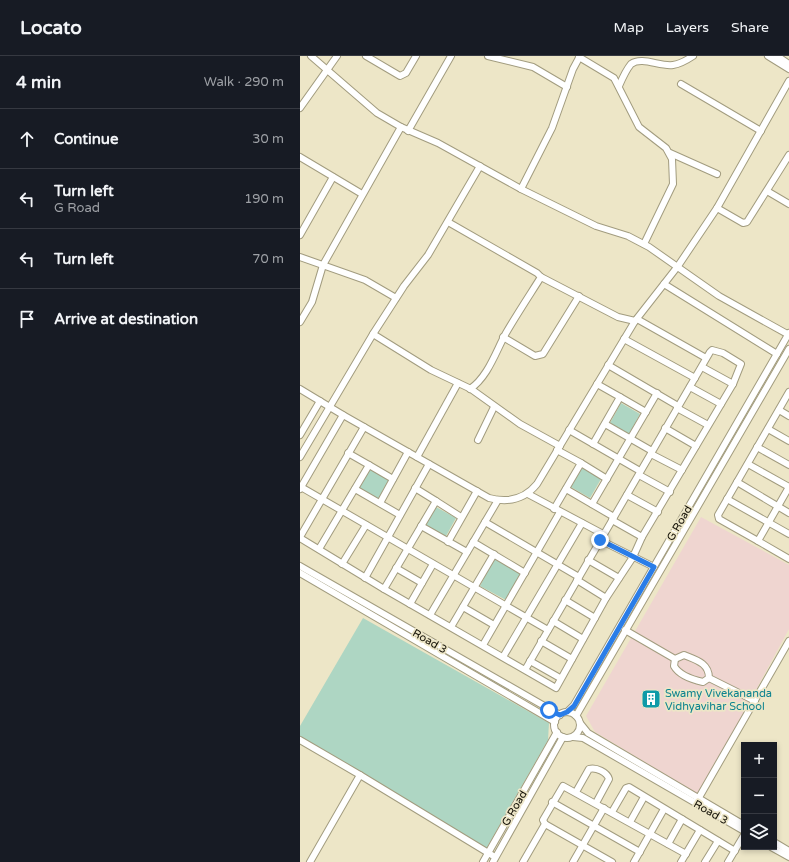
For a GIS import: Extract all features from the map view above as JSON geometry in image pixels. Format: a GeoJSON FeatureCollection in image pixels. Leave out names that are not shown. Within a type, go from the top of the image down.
{"type":"FeatureCollection","features":[{"type":"Feature","properties":{"kind":"street"},"geometry":{"type":"LineString","coordinates":[[311,56],[377,113],[401,127],[438,143],[521,189],[596,226],[628,236],[644,244],[720,296],[789,334]]}},
{"type":"Feature","properties":{"kind":"street"},"geometry":{"type":"LineString","coordinates":[[300,108],[337,56]]}},
{"type":"Feature","properties":{"kind":"street"},"geometry":{"type":"LineString","coordinates":[[366,56],[400,76],[406,73],[416,56]]}},
{"type":"Feature","properties":{"kind":"street"},"geometry":{"type":"LineString","coordinates":[[408,131],[451,56]]}},
{"type":"Feature","properties":{"kind":"street"},"geometry":{"type":"LineString","coordinates":[[488,56],[533,67],[566,87]]}},
{"type":"Feature","properties":{"kind":"street"},"geometry":{"type":"LineString","coordinates":[[521,189],[552,128],[566,87],[580,56],[609,74],[619,86],[639,127],[666,148],[670,153],[674,172],[673,184],[644,244]]}},
{"type":"Feature","properties":{"kind":"street"},"geometry":{"type":"LineString","coordinates":[[619,86],[630,66],[636,62],[642,60],[665,66],[674,65],[693,56]]}},
{"type":"Feature","properties":{"kind":"street"},"geometry":{"type":"LineString","coordinates":[[768,56],[789,69]]}},
{"type":"Feature","properties":{"kind":"street"},"geometry":{"type":"LineString","coordinates":[[777,56],[789,64]]}},
{"type":"Feature","properties":{"kind":"street"},"geometry":{"type":"LineString","coordinates":[[300,389],[489,498],[498,500],[520,498],[528,494],[537,484],[636,320],[678,266],[717,208],[789,81]]}},
{"type":"Feature","properties":{"kind":"street"},"geometry":{"type":"LineString","coordinates":[[681,84],[761,131]]}},
{"type":"Feature","properties":{"kind":"street"},"geometry":{"type":"LineString","coordinates":[[300,322],[312,302],[323,265],[401,127]]}},
{"type":"Feature","properties":{"kind":"street"},"geometry":{"type":"LineString","coordinates":[[670,153],[717,174]]}},
{"type":"Feature","properties":{"kind":"street"},"geometry":{"type":"LineString","coordinates":[[717,208],[745,223],[749,220],[789,155]]}},
{"type":"Feature","properties":{"kind":"street"},"geometry":{"type":"LineString","coordinates":[[300,157],[362,194]]}},
{"type":"Feature","properties":{"kind":"street"},"geometry":{"type":"LineString","coordinates":[[300,457],[373,334],[396,298],[428,255],[480,166]]}},
{"type":"Feature","properties":{"kind":"street"},"geometry":{"type":"LineString","coordinates":[[300,235],[333,177]]}},
{"type":"Feature","properties":{"kind":"street"},"geometry":{"type":"LineString","coordinates":[[767,191],[789,204]]}},
{"type":"Feature","properties":{"kind":"street"},"geometry":{"type":"LineString","coordinates":[[448,222],[538,274],[541,278],[618,317],[636,320],[706,358]]}},
{"type":"Feature","properties":{"kind":"street"},"geometry":{"type":"LineString","coordinates":[[300,257],[365,280],[396,298]]}},
{"type":"Feature","properties":{"kind":"street"},"geometry":{"type":"LineString","coordinates":[[470,389],[476,385],[488,367],[503,337],[541,278]]}},
{"type":"Feature","properties":{"kind":"street"},"geometry":{"type":"LineString","coordinates":[[664,284],[777,354]]}},
{"type":"Feature","properties":{"kind":"street"},"geometry":{"type":"LineString","coordinates":[[503,337],[535,356],[540,356],[543,354],[579,296]]}},
{"type":"Feature","properties":{"kind":"street"},"geometry":{"type":"LineString","coordinates":[[373,334],[431,370],[470,389],[494,407],[607,479]]}},
{"type":"Feature","properties":{"kind":"street","name":"G Road"},"geometry":{"type":"LineString","coordinates":[[567,712],[574,706],[789,334]]}},
{"type":"Feature","properties":{"kind":"street"},"geometry":{"type":"LineString","coordinates":[[624,339],[695,378]]}},
{"type":"Feature","properties":{"kind":"street","name":"G Road"},"geometry":{"type":"LineString","coordinates":[[576,716],[789,349]]}},
{"type":"Feature","properties":{"kind":"street"},"geometry":{"type":"LineString","coordinates":[[364,427],[348,452],[300,537],[365,578],[556,688],[560,678],[596,618],[606,598],[633,557],[642,537],[733,384],[741,364],[723,352],[715,350],[710,352],[525,670]]}},
{"type":"Feature","properties":{"kind":"street"},"geometry":{"type":"LineString","coordinates":[[608,365],[657,393],[708,425]]}},
{"type":"Feature","properties":{"kind":"street"},"geometry":{"type":"LineString","coordinates":[[702,367],[733,384]]}},
{"type":"Feature","properties":{"kind":"street"},"geometry":{"type":"LineString","coordinates":[[417,457],[458,383]]}},
{"type":"Feature","properties":{"kind":"street"},"geometry":{"type":"LineString","coordinates":[[597,384],[646,412]]}},
{"type":"Feature","properties":{"kind":"street"},"geometry":{"type":"LineString","coordinates":[[690,387],[721,404]]}},
{"type":"Feature","properties":{"kind":"street"},"geometry":{"type":"LineString","coordinates":[[592,504],[657,393]]}},
{"type":"Feature","properties":{"kind":"street"},"geometry":{"type":"LineString","coordinates":[[789,393],[719,513],[718,518],[789,559]]}},
{"type":"Feature","properties":{"kind":"street"},"geometry":{"type":"LineString","coordinates":[[593,444],[620,397]]}},
{"type":"Feature","properties":{"kind":"street"},"geometry":{"type":"LineString","coordinates":[[300,435],[320,401]]}},
{"type":"Feature","properties":{"kind":"street"},"geometry":{"type":"LineString","coordinates":[[478,440],[494,407]]}},
{"type":"Feature","properties":{"kind":"street"},"geometry":{"type":"LineString","coordinates":[[779,410],[789,416]]}},
{"type":"Feature","properties":{"kind":"street"},"geometry":{"type":"LineString","coordinates":[[343,415],[300,488],[388,537],[548,630]]}},
{"type":"Feature","properties":{"kind":"street"},"geometry":{"type":"LineString","coordinates":[[605,424],[630,438],[651,453],[682,470]]}},
{"type":"Feature","properties":{"kind":"street"},"geometry":{"type":"LineString","coordinates":[[665,428],[696,446]]}},
{"type":"Feature","properties":{"kind":"street"},"geometry":{"type":"LineString","coordinates":[[768,429],[789,441]]}},
{"type":"Feature","properties":{"kind":"street"},"geometry":{"type":"LineString","coordinates":[[569,430],[619,459],[670,492]]}},
{"type":"Feature","properties":{"kind":"street"},"geometry":{"type":"LineString","coordinates":[[757,447],[789,465]]}},
{"type":"Feature","properties":{"kind":"street"},"geometry":{"type":"LineString","coordinates":[[348,452],[394,479]]}},
{"type":"Feature","properties":{"kind":"street"},"geometry":{"type":"LineString","coordinates":[[380,503],[408,452]]}},
{"type":"Feature","properties":{"kind":"street"},"geometry":{"type":"LineString","coordinates":[[554,509],[581,463]]}},
{"type":"Feature","properties":{"kind":"street"},"geometry":{"type":"LineString","coordinates":[[365,578],[429,464]]}},
{"type":"Feature","properties":{"kind":"street"},"geometry":{"type":"LineString","coordinates":[[748,464],[789,487],[758,541]]}},
{"type":"Feature","properties":{"kind":"street"},"geometry":{"type":"LineString","coordinates":[[319,549],[369,465]]}},
{"type":"Feature","properties":{"kind":"street"},"geometry":{"type":"LineString","coordinates":[[737,482],[789,512]]}},
{"type":"Feature","properties":{"kind":"street"},"geometry":{"type":"LineString","coordinates":[[415,488],[461,517]]}},
{"type":"Feature","properties":{"kind":"street"},"geometry":{"type":"LineString","coordinates":[[355,489],[400,515]]}},
{"type":"Feature","properties":{"kind":"street"},"geometry":{"type":"LineString","coordinates":[[566,489],[592,504],[642,537]]}},
{"type":"Feature","properties":{"kind":"street"},"geometry":{"type":"LineString","coordinates":[[448,542],[477,491]]}},
{"type":"Feature","properties":{"kind":"street"},"geometry":{"type":"LineString","coordinates":[[528,494],[582,523],[633,557],[654,567]]}},
{"type":"Feature","properties":{"kind":"street"},"geometry":{"type":"LineString","coordinates":[[628,495],[658,512]]}},
{"type":"Feature","properties":{"kind":"street"},"geometry":{"type":"LineString","coordinates":[[727,499],[768,522],[788,531]]}},
{"type":"Feature","properties":{"kind":"street"},"geometry":{"type":"LineString","coordinates":[[430,616],[498,500]]}},
{"type":"Feature","properties":{"kind":"street"},"geometry":{"type":"LineString","coordinates":[[384,589],[436,501]]}},
{"type":"Feature","properties":{"kind":"street"},"geometry":{"type":"LineString","coordinates":[[483,645],[560,512]]}},
{"type":"Feature","properties":{"kind":"street"},"geometry":{"type":"LineString","coordinates":[[485,522],[558,564],[606,598]]}},
{"type":"Feature","properties":{"kind":"street"},"geometry":{"type":"LineString","coordinates":[[503,657],[582,523]]}},
{"type":"Feature","properties":{"kind":"street"},"geometry":{"type":"LineString","coordinates":[[342,564],[366,525]]}},
{"type":"Feature","properties":{"kind":"street"},"geometry":{"type":"LineString","coordinates":[[421,526],[467,552]]}},
{"type":"Feature","properties":{"kind":"street"},"geometry":{"type":"LineString","coordinates":[[473,542],[525,572]]}},
{"type":"Feature","properties":{"kind":"street"},"geometry":{"type":"LineString","coordinates":[[451,627],[494,554]]}},
{"type":"Feature","properties":{"kind":"street"},"geometry":{"type":"LineString","coordinates":[[588,560],[619,578]]}},
{"type":"Feature","properties":{"kind":"street"},"geometry":{"type":"LineString","coordinates":[[410,604],[433,564]]}},
{"type":"Feature","properties":{"kind":"street","name":"Road 3"},"geometry":{"type":"LineString","coordinates":[[300,566],[302,575],[555,722]]}},
{"type":"Feature","properties":{"kind":"street"},"geometry":{"type":"LineString","coordinates":[[396,568],[422,583]]}},
{"type":"Feature","properties":{"kind":"street","name":"Road 3"},"geometry":{"type":"LineString","coordinates":[[302,575],[560,715]]}},
{"type":"Feature","properties":{"kind":"street"},"geometry":{"type":"LineString","coordinates":[[565,600],[596,618]]}},
{"type":"Feature","properties":{"kind":"street"},"geometry":{"type":"LineString","coordinates":[[463,607],[494,625]]}},
{"type":"Feature","properties":{"kind":"street"},"geometry":{"type":"LineString","coordinates":[[553,621],[583,639]]}},
{"type":"Feature","properties":{"kind":"street"},"geometry":{"type":"LineString","coordinates":[[626,630],[675,659]]}},
{"type":"Feature","properties":{"kind":"street"},"geometry":{"type":"LineString","coordinates":[[541,641],[572,659]]}},
{"type":"Feature","properties":{"kind":"street"},"geometry":{"type":"LineString","coordinates":[[697,801],[789,641]]}},
{"type":"Feature","properties":{"kind":"street"},"geometry":{"type":"LineString","coordinates":[[675,659],[684,655],[704,664],[709,672],[709,678]]}},
{"type":"Feature","properties":{"kind":"street"},"geometry":{"type":"LineString","coordinates":[[675,659],[674,666],[681,673],[703,682],[709,678]]}},
{"type":"Feature","properties":{"kind":"street"},"geometry":{"type":"LineString","coordinates":[[530,661],[560,678]]}},
{"type":"Feature","properties":{"kind":"street"},"geometry":{"type":"LineString","coordinates":[[709,678],[755,701]]}},
{"type":"Feature","properties":{"kind":"street"},"geometry":{"type":"LineString","coordinates":[[567,712],[576,716],[580,724],[579,731],[573,736],[563,737],[557,732],[555,722],[560,715],[567,712]]}},
{"type":"Feature","properties":{"kind":"street","name":"Road 3"},"geometry":{"type":"LineString","coordinates":[[580,724],[588,733],[741,829]]}},
{"type":"Feature","properties":{"kind":"street","name":"G Road"},"geometry":{"type":"LineString","coordinates":[[483,862],[557,732]]}},
{"type":"Feature","properties":{"kind":"street","name":"Road 3"},"geometry":{"type":"LineString","coordinates":[[573,736],[583,738],[741,823]]}},
{"type":"Feature","properties":{"kind":"street","name":"G Road"},"geometry":{"type":"LineString","coordinates":[[494,860],[563,737]]}},
{"type":"Feature","properties":{"kind":"street"},"geometry":{"type":"LineString","coordinates":[[300,740],[488,853],[494,860]]}},
{"type":"Feature","properties":{"kind":"street"},"geometry":{"type":"LineString","coordinates":[[576,792],[589,769],[599,770],[608,775],[609,779],[596,803]]}},
{"type":"Feature","properties":{"kind":"street"},"geometry":{"type":"LineString","coordinates":[[310,862],[360,775]]}},
{"type":"Feature","properties":{"kind":"street"},"geometry":{"type":"LineString","coordinates":[[523,862],[545,824],[543,820],[552,802],[564,786],[686,854]]}},
{"type":"Feature","properties":{"kind":"street"},"geometry":{"type":"LineString","coordinates":[[612,812],[627,788],[735,851]]}},
{"type":"Feature","properties":{"kind":"street"},"geometry":{"type":"LineString","coordinates":[[630,822],[644,797]]}},
{"type":"Feature","properties":{"kind":"street"},"geometry":{"type":"LineString","coordinates":[[552,802],[640,852]]}},
{"type":"Feature","properties":{"kind":"street"},"geometry":{"type":"LineString","coordinates":[[573,862],[604,808]]}},
{"type":"Feature","properties":{"kind":"street"},"geometry":{"type":"LineString","coordinates":[[634,862],[664,809]]}},
{"type":"Feature","properties":{"kind":"street"},"geometry":{"type":"LineString","coordinates":[[668,844],[682,819]]}},
{"type":"Feature","properties":{"kind":"street"},"geometry":{"type":"LineString","coordinates":[[545,824],[612,862]]}},
{"type":"Feature","properties":{"kind":"street"},"geometry":{"type":"LineString","coordinates":[[681,862],[700,830]]}},
{"type":"Feature","properties":{"kind":"street"},"geometry":{"type":"LineString","coordinates":[[705,862],[718,840]]}},
{"type":"Feature","properties":{"kind":"street"},"geometry":{"type":"LineString","coordinates":[[728,862],[741,840]]}},
{"type":"Feature","properties":{"kind":"street"},"geometry":{"type":"LineString","coordinates":[[777,844],[789,851]]}},
{"type":"Feature","properties":{"kind":"street"},"geometry":{"type":"LineString","coordinates":[[776,850],[789,857]]}},
{"type":"Feature","properties":{"kind":"shaded area"},"geometry":{"type":"Polygon","coordinates":[[[701,517],[789,565],[789,629],[699,795],[595,732],[586,716],[701,517]]]}},
{"type":"Feature","properties":{"kind":"green space"},"geometry":{"type":"Polygon","coordinates":[[[621,403],[640,414],[629,434],[610,423],[621,403]]]}},
{"type":"Feature","properties":{"kind":"green space"},"geometry":{"type":"Polygon","coordinates":[[[370,468],[389,479],[378,499],[359,488],[370,468]]]}},
{"type":"Feature","properties":{"kind":"green space"},"geometry":{"type":"Polygon","coordinates":[[[582,468],[601,479],[590,498],[571,487],[582,468]]]}},
{"type":"Feature","properties":{"kind":"green space"},"geometry":{"type":"Polygon","coordinates":[[[436,507],[456,518],[445,538],[425,527],[436,507]]]}},
{"type":"Feature","properties":{"kind":"green space"},"geometry":{"type":"Polygon","coordinates":[[[494,559],[521,573],[506,600],[480,586],[494,559]]]}},
{"type":"Feature","properties":{"kind":"green space"},"geometry":{"type":"Polygon","coordinates":[[[363,618],[549,723],[548,740],[486,849],[300,736],[300,726],[363,618]]]}},
{"type":"Feature","properties":{"kind":"place","name":"Swamy Vivekananda Vidhyavihar School"},"geometry":{"type":"Point","coordinates":[651,699]}},
{"type":"Feature","properties":{"kind":"route"},"geometry":{"type":"LineString","coordinates":[[549,710],[560,715],[567,712],[574,706],[654,567],[600,540]]}}]}
